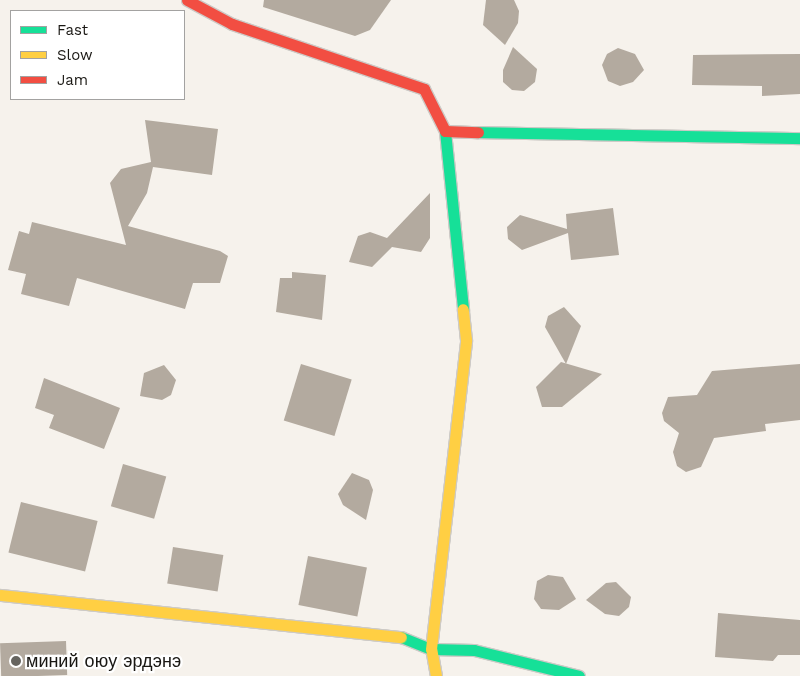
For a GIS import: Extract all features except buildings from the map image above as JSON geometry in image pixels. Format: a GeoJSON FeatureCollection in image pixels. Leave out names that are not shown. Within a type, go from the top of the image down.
{"type":"FeatureCollection","features":[{"type":"Feature","properties":{"kind":"street"},"geometry":{"type":"LineString","coordinates":[[187,0],[232,24],[424,89],[445,131],[466,340],[431,649],[436,676]]}},
{"type":"Feature","properties":{"kind":"street"},"geometry":{"type":"LineString","coordinates":[[445,131],[800,138]]}},
{"type":"Feature","properties":{"kind":"street"},"geometry":{"type":"LineString","coordinates":[[0,595],[397,635],[431,649],[474,650],[579,676]]}},
{"type":"Feature","properties":{"kind":"traffic: fast"},"geometry":{"type":"LineString","coordinates":[[445,131],[463,309]]}},
{"type":"Feature","properties":{"kind":"traffic: fast"},"geometry":{"type":"LineString","coordinates":[[478,132],[800,138]]}},
{"type":"Feature","properties":{"kind":"traffic: fast"},"geometry":{"type":"LineString","coordinates":[[401,637],[431,649],[474,650],[579,676]]}},
{"type":"Feature","properties":{"kind":"traffic: slow"},"geometry":{"type":"LineString","coordinates":[[436,676],[431,649],[466,340],[463,309]]}},
{"type":"Feature","properties":{"kind":"traffic: slow"},"geometry":{"type":"LineString","coordinates":[[0,595],[401,637]]}},
{"type":"Feature","properties":{"kind":"traffic: jam"},"geometry":{"type":"LineString","coordinates":[[187,0],[232,24],[424,89],[445,131],[478,132]]}},
{"type":"Feature","properties":{"kind":"place","name":"миний оюу эрдэнэ"},"geometry":{"type":"Point","coordinates":[16,661]}}]}
